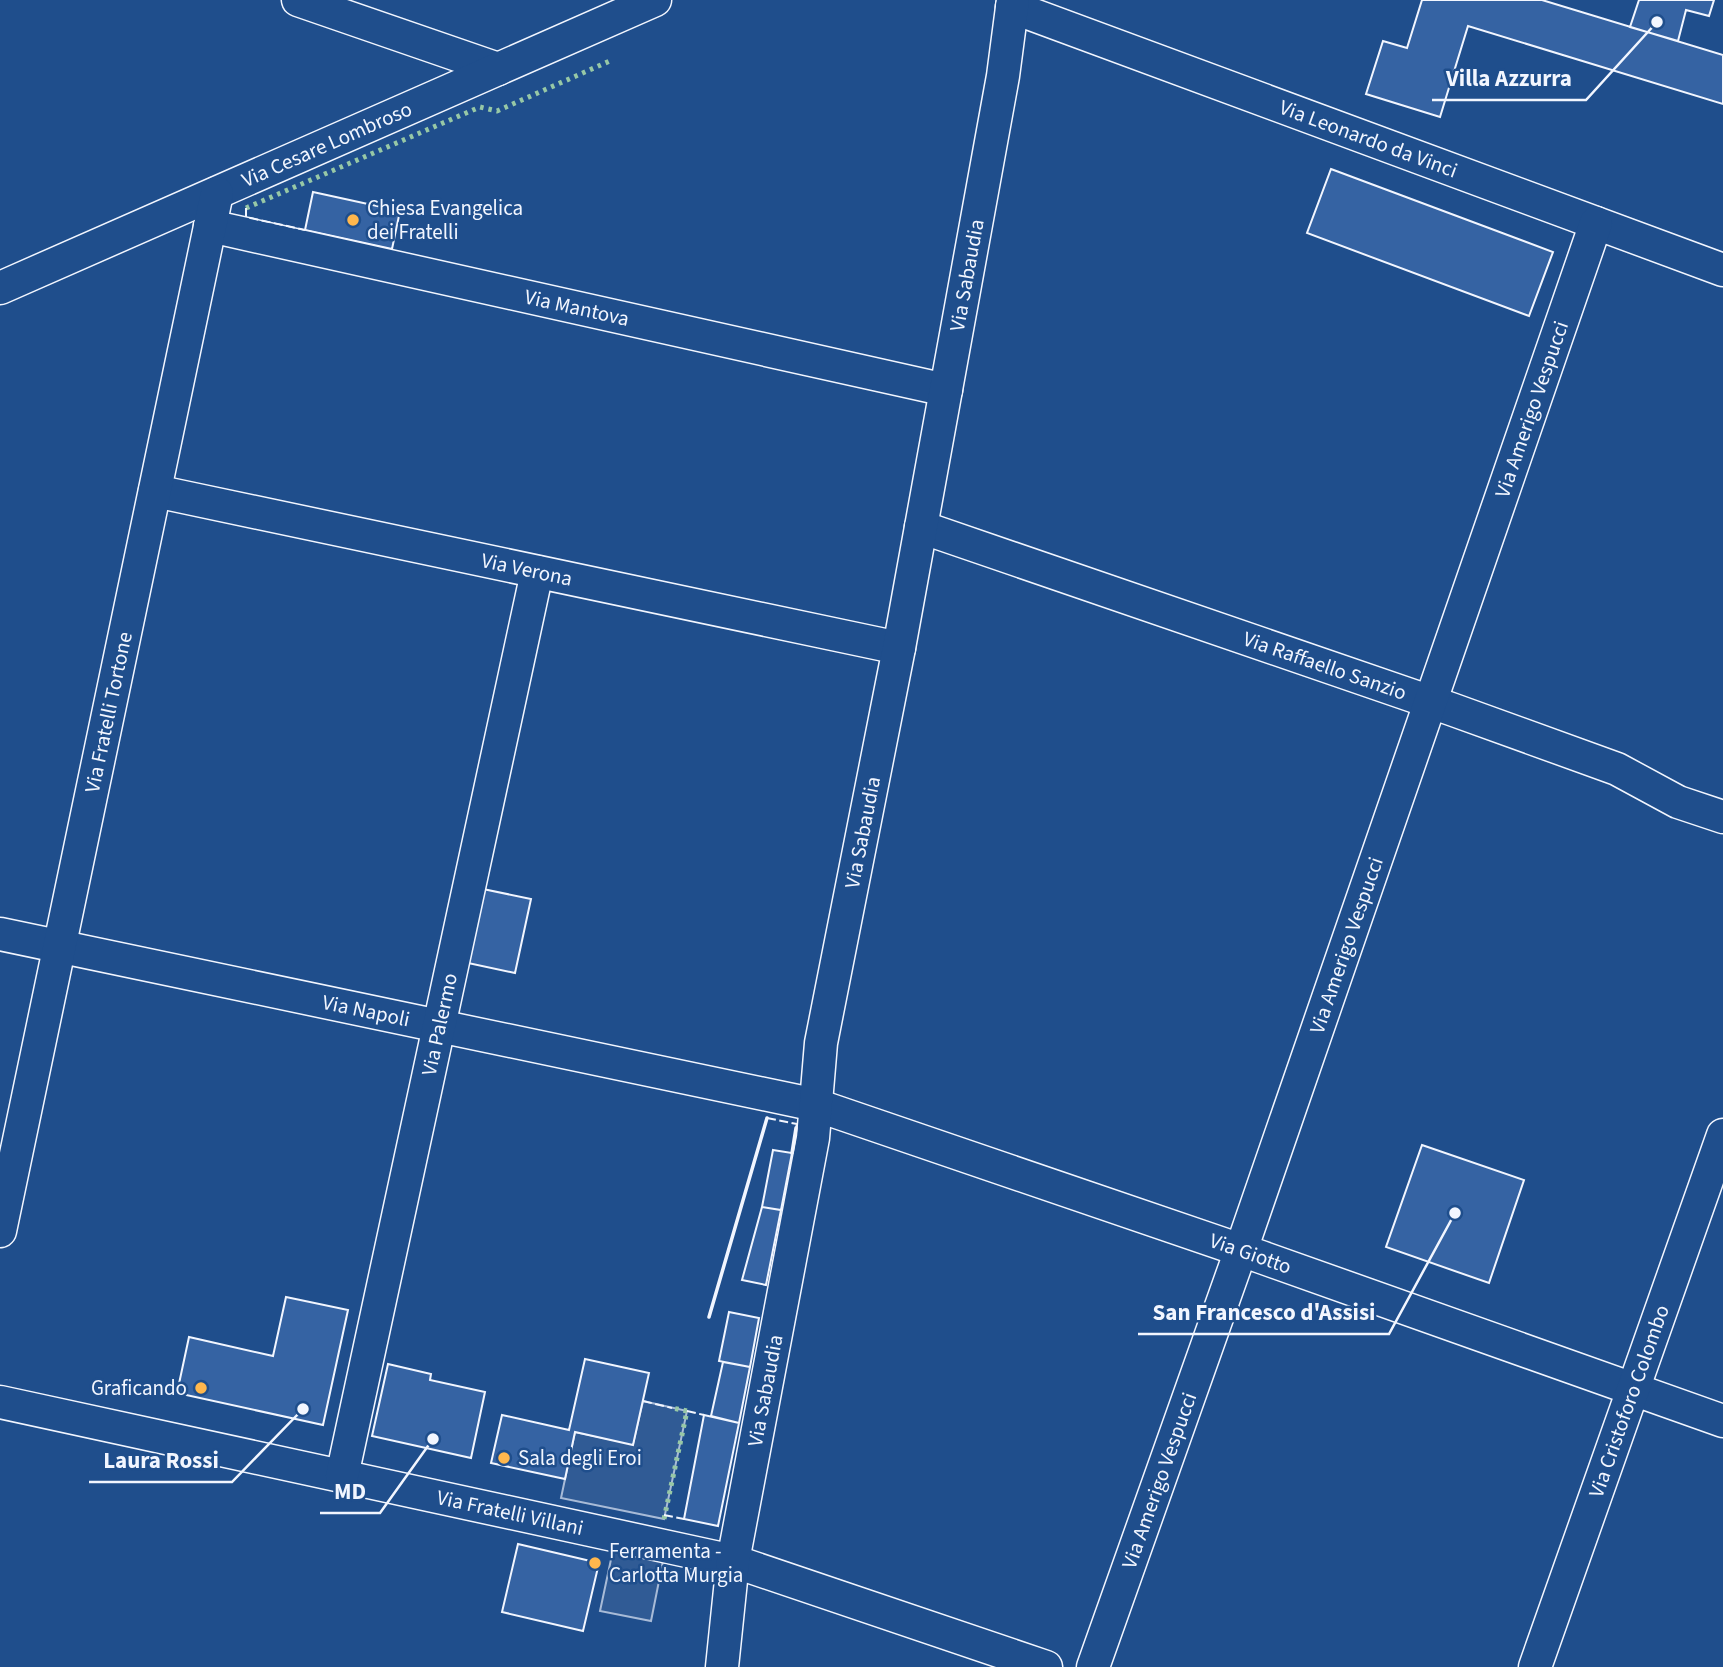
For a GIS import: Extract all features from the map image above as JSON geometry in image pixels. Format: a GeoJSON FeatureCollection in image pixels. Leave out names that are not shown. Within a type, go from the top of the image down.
{"type":"FeatureCollection","features":[{"type":"Feature","properties":{"kind":"street"},"geometry":{"type":"LineString","coordinates":[[299,0],[498,69]]}},
{"type":"Feature","properties":{"kind":"street","name":"Via Cesare Lombroso"},"geometry":{"type":"LineString","coordinates":[[0,288],[655,0]]}},
{"type":"Feature","properties":{"kind":"street","name":"Via Leonardo da Vinci"},"geometry":{"type":"LineString","coordinates":[[1013,3],[1723,270]]}},
{"type":"Feature","properties":{"kind":"street","name":"Via Sabaudia"},"geometry":{"type":"LineString","coordinates":[[722,1667],[733,1560],[813,1138],[821,1043],[899,648],[1013,3]]}},
{"type":"Feature","properties":{"kind":"street","name":"Via Fratelli Tortone"},"geometry":{"type":"LineString","coordinates":[[0,1231],[217,193]]}},
{"type":"Feature","properties":{"kind":"street","name":"Via Amerigo Vespucci"},"geometry":{"type":"LineString","coordinates":[[1093,1667],[1241,1250],[1596,223]]}},
{"type":"Feature","properties":{"kind":"street","name":"Via Mantova"},"geometry":{"type":"LineString","coordinates":[[210,226],[946,390]]}},
{"type":"Feature","properties":{"kind":"street","name":"Via Verona"},"geometry":{"type":"LineString","coordinates":[[155,491],[899,648]]}},
{"type":"Feature","properties":{"kind":"street","name":"Via Raffaello Sanzio"},"geometry":{"type":"LineString","coordinates":[[921,527],[1431,702],[1617,769],[1678,802],[1723,817]]}},
{"type":"Feature","properties":{"kind":"street","name":"Via Palermo"},"geometry":{"type":"LineString","coordinates":[[342,1476],[537,572]]}},
{"type":"Feature","properties":{"kind":"street","name":"Via Napoli"},"geometry":{"type":"LineString","coordinates":[[0,934],[440,1024],[816,1105]]}},
{"type":"Feature","properties":{"kind":"street","name":"Via Giotto"},"geometry":{"type":"LineString","coordinates":[[816,1105],[1241,1250],[1723,1421]]}},
{"type":"Feature","properties":{"kind":"street","name":"Via Cristoforo Colombo"},"geometry":{"type":"LineString","coordinates":[[1535,1667],[1723,1135]]}},
{"type":"Feature","properties":{"kind":"street","name":"Via Fratelli Villani"},"geometry":{"type":"LineString","coordinates":[[0,1402],[733,1560],[1046,1667]]}},
{"type":"Feature","properties":{"kind":"shaded area"},"geometry":{"type":"Polygon","coordinates":[[[643,1401],[687,1411],[664,1519],[561,1498],[575,1432],[633,1444],[643,1401]]]}},
{"type":"Feature","properties":{"kind":"shaded area"},"geometry":{"type":"Polygon","coordinates":[[[616,1536],[666,1546],[651,1621],[600,1611],[616,1536]]]}},
{"type":"Feature","properties":{"kind":"building"},"geometry":{"type":"Polygon","coordinates":[[[1422,0],[1542,0],[1723,55],[1723,104],[1468,26],[1440,117],[1366,94],[1383,41],[1407,48],[1422,0]]]}},
{"type":"Feature","properties":{"kind":"building"},"geometry":{"type":"Polygon","coordinates":[[[1639,0],[1714,0],[1709,16],[1686,10],[1678,41],[1630,27],[1639,0]]]}},
{"type":"Feature","properties":{"kind":"building"},"geometry":{"type":"Polygon","coordinates":[[[1331,169],[1553,252],[1529,316],[1307,233],[1331,169]]]}},
{"type":"Feature","properties":{"kind":"building","name":"Chiesa Evangelica dei Fratelli"},"geometry":{"type":"Polygon","coordinates":[[[313,192],[400,211],[392,249],[305,230],[313,192]]]}},
{"type":"Feature","properties":{"kind":"building"},"geometry":{"type":"Polygon","coordinates":[[[483,889],[531,899],[515,973],[468,963],[483,889]]]}},
{"type":"Feature","properties":{"kind":"building"},"geometry":{"type":"Polygon","coordinates":[[[1422,1145],[1524,1180],[1489,1283],[1386,1247],[1422,1145]]]}},
{"type":"Feature","properties":{"kind":"building"},"geometry":{"type":"Polygon","coordinates":[[[773,1150],[792,1153],[781,1210],[762,1207],[773,1150]]]}},
{"type":"Feature","properties":{"kind":"building"},"geometry":{"type":"Polygon","coordinates":[[[762,1207],[781,1210],[766,1285],[742,1280],[762,1207]]]}},
{"type":"Feature","properties":{"kind":"building"},"geometry":{"type":"Polygon","coordinates":[[[286,1297],[348,1310],[323,1425],[177,1393],[189,1337],[273,1356],[286,1297]]]}},
{"type":"Feature","properties":{"kind":"building"},"geometry":{"type":"Polygon","coordinates":[[[729,1312],[759,1318],[750,1367],[719,1361],[729,1312]]]}},
{"type":"Feature","properties":{"kind":"building"},"geometry":{"type":"Polygon","coordinates":[[[585,1359],[649,1373],[633,1445],[575,1432],[565,1479],[491,1463],[502,1415],[569,1430],[585,1359]]]}},
{"type":"Feature","properties":{"kind":"building"},"geometry":{"type":"Polygon","coordinates":[[[723,1362],[750,1367],[739,1423],[711,1416],[723,1362]]]}},
{"type":"Feature","properties":{"kind":"building"},"geometry":{"type":"Polygon","coordinates":[[[388,1364],[431,1374],[430,1380],[485,1392],[471,1458],[372,1436],[388,1364]]]}},
{"type":"Feature","properties":{"kind":"building"},"geometry":{"type":"Polygon","coordinates":[[[704,1415],[739,1423],[718,1526],[684,1519],[704,1415]]]}},
{"type":"Feature","properties":{"kind":"building"},"geometry":{"type":"Polygon","coordinates":[[[518,1544],[599,1563],[583,1631],[502,1612],[518,1544]]]}},
{"type":"Feature","properties":{"kind":"hedge"},"geometry":{"type":"LineString","coordinates":[[246,208],[480,107],[497,111],[612,60]]}},
{"type":"Feature","properties":{"kind":"hedge"},"geometry":{"type":"LineString","coordinates":[[664,1519],[687,1411],[672,1408]]}},
{"type":"Feature","properties":{"kind":"fence"},"geometry":{"type":"LineString","coordinates":[[246,208],[246,217],[305,230]]}},
{"type":"Feature","properties":{"kind":"fence"},"geometry":{"type":"LineString","coordinates":[[767,1118],[797,1124],[796,1128]]}},
{"type":"Feature","properties":{"kind":"fence"},"geometry":{"type":"LineString","coordinates":[[643,1401],[672,1408]]}},
{"type":"Feature","properties":{"kind":"fence"},"geometry":{"type":"LineString","coordinates":[[687,1411],[704,1415]]}},
{"type":"Feature","properties":{"kind":"fence"},"geometry":{"type":"LineString","coordinates":[[664,1515],[684,1519]]}},
{"type":"Feature","properties":{"kind":"wall"},"geometry":{"type":"LineString","coordinates":[[709,1317],[767,1118]]}},
{"type":"Feature","properties":{"kind":"wall"},"geometry":{"type":"LineString","coordinates":[[792,1153],[796,1128]]}},
{"type":"Feature","properties":{"kind":"place","name":"Villa Azzurra"},"geometry":{"type":"Point","coordinates":[1657,22]}},
{"type":"Feature","properties":{"kind":"place","name":"Chiesa Evangelica dei Fratelli"},"geometry":{"type":"Point","coordinates":[353,220]}},
{"type":"Feature","properties":{"kind":"place","name":"San Francesco d'Assisi"},"geometry":{"type":"Point","coordinates":[1455,1213]}},
{"type":"Feature","properties":{"kind":"place","name":"Graficando"},"geometry":{"type":"Point","coordinates":[201,1388]}},
{"type":"Feature","properties":{"kind":"place","name":"Laura Rossi"},"geometry":{"type":"Point","coordinates":[303,1409]}},
{"type":"Feature","properties":{"kind":"place","name":"MD"},"geometry":{"type":"Point","coordinates":[433,1439]}},
{"type":"Feature","properties":{"kind":"place","name":"Sala degli Eroi"},"geometry":{"type":"Point","coordinates":[504,1458]}},
{"type":"Feature","properties":{"kind":"place","name":"Ferramenta - Carlotta Murgia"},"geometry":{"type":"Point","coordinates":[595,1563]}}]}
